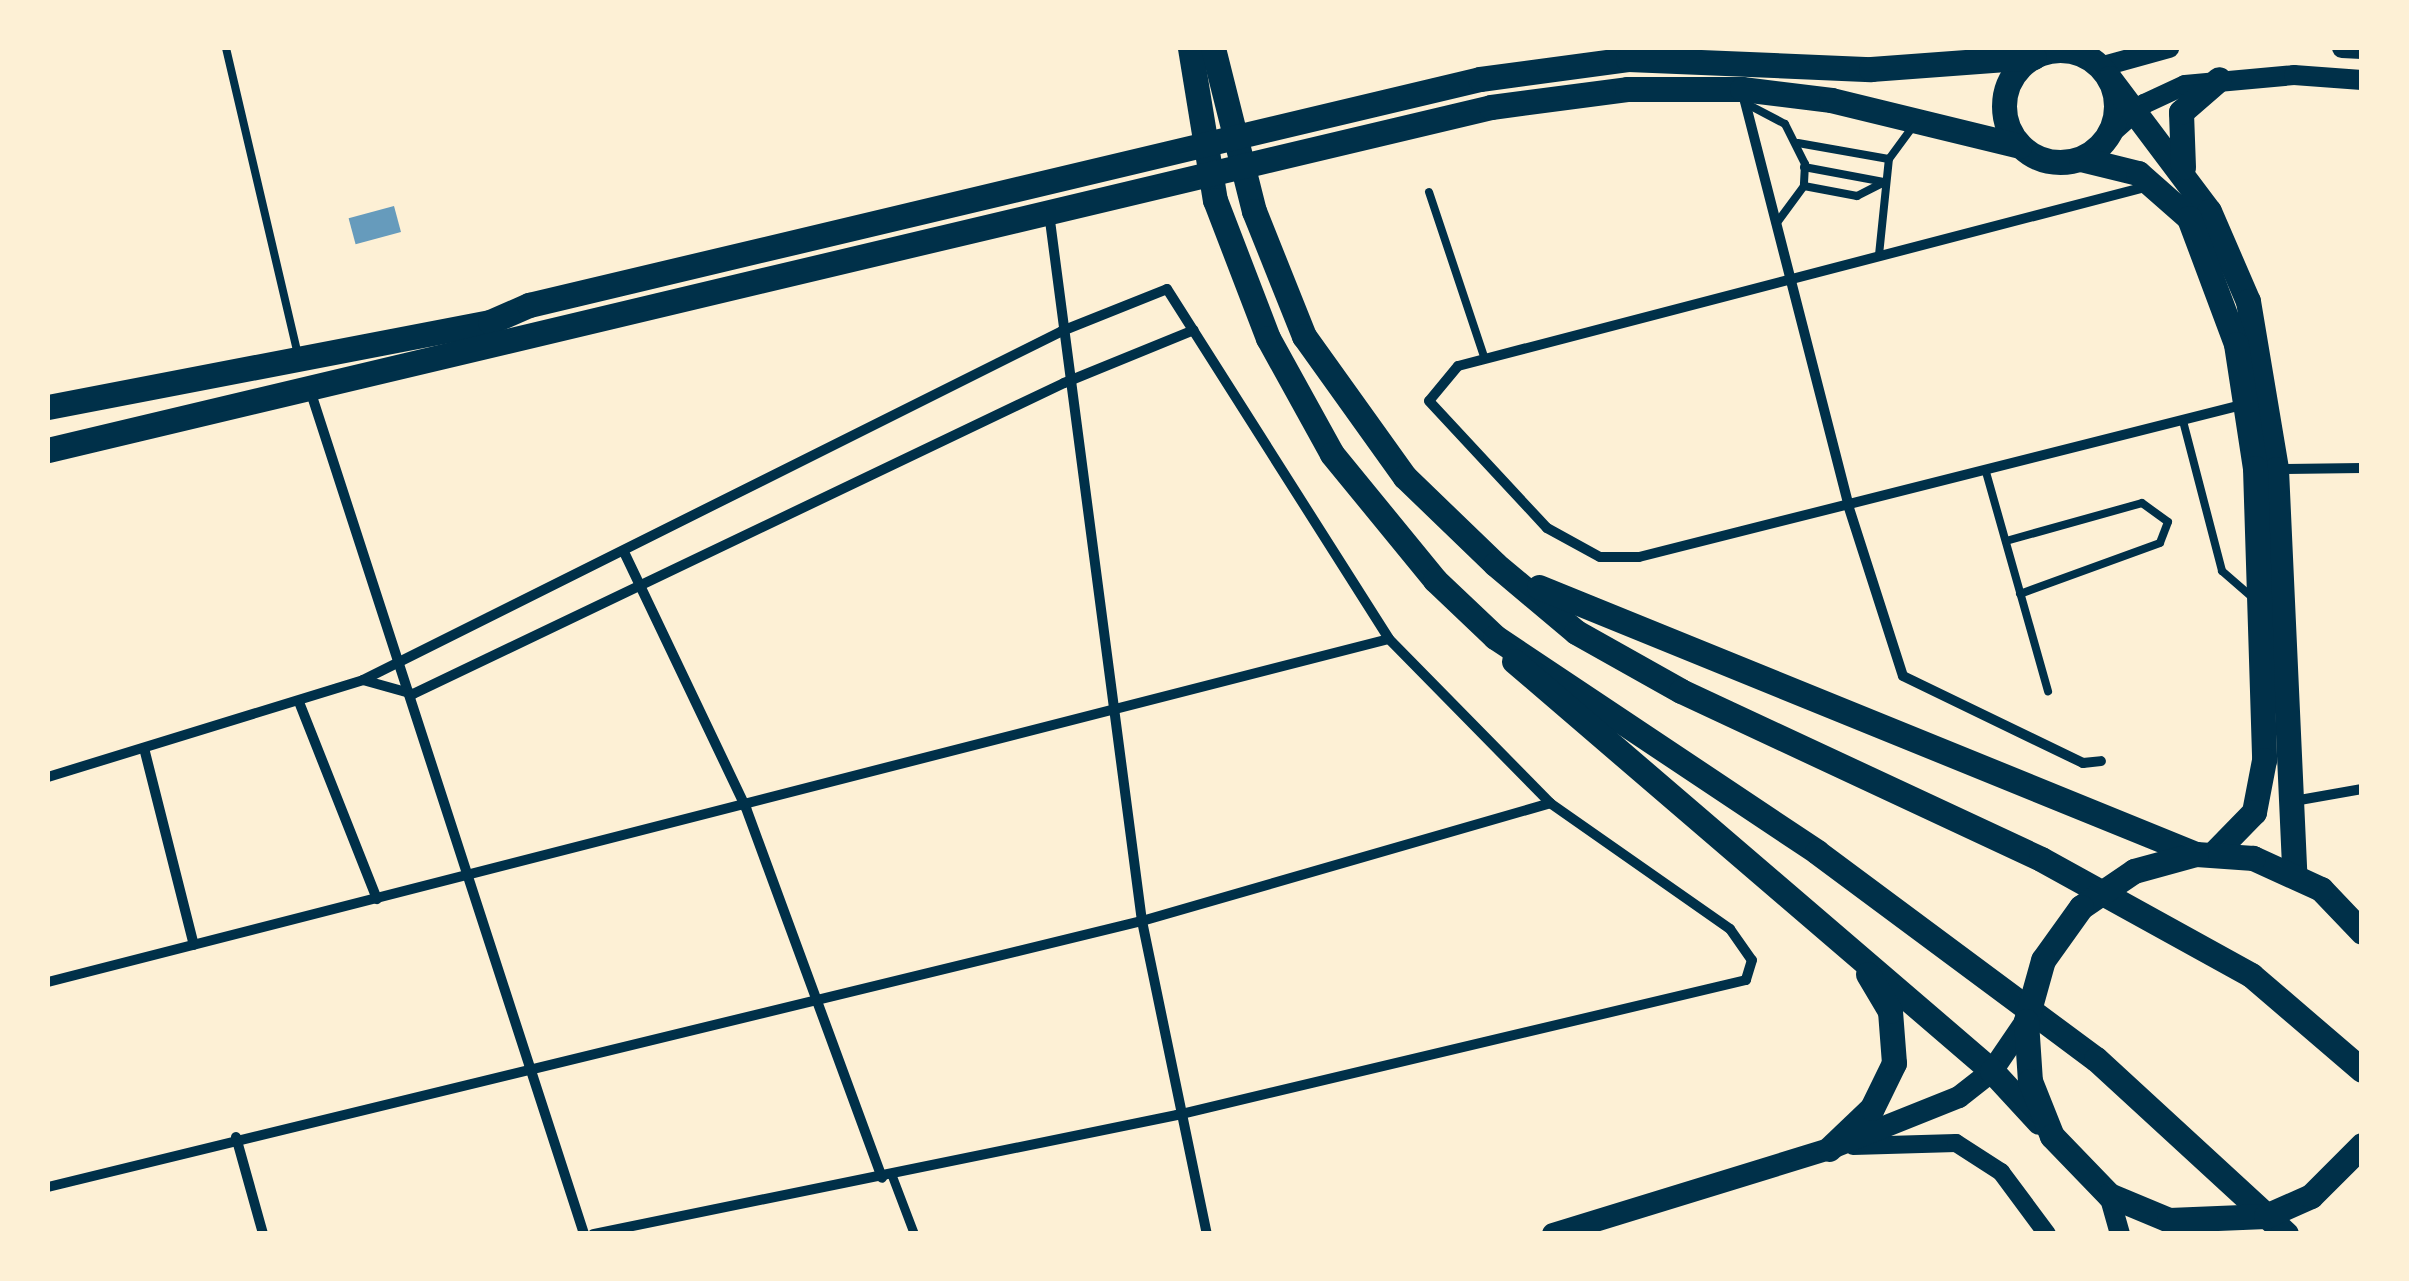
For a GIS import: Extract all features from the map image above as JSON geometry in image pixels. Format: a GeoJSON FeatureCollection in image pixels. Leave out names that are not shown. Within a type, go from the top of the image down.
{"type":"FeatureCollection","features":[{"type":"Feature","properties":{"kind":"highway"},"geometry":{"type":"LineString","coordinates":[[1190,48],[1214,200],[1268,338],[1332,454],[1538,690],[1992,1071],[2116,1199],[2166,1234]]}},
{"type":"Feature","properties":{"kind":"highway"},"geometry":{"type":"LineString","coordinates":[[1213,48],[1248,189],[1304,336],[1342,398],[1494,564],[1576,632],[1680,691],[2041,859],[2250,975],[2362,1070]]}},
{"type":"Feature","properties":{"kind":"highway"},"geometry":{"type":"LineString","coordinates":[[48,407],[301,362],[1480,79],[1628,58],[1871,69],[2069,50],[2104,72],[2184,172],[2231,252],[2265,468],[2294,870]]}},
{"type":"Feature","properties":{"kind":"highway"},"geometry":{"type":"LineString","coordinates":[[2019,146],[2004,98],[2034,56]]}},
{"type":"Feature","properties":{"kind":"highway"},"geometry":{"type":"LineString","coordinates":[[2081,159],[2107,137],[2116,107],[2104,72]]}},
{"type":"Feature","properties":{"kind":"highway"},"geometry":{"type":"LineString","coordinates":[[2184,172],[2175,136],[2181,112],[2220,79]]}},
{"type":"Feature","properties":{"kind":"highway"},"geometry":{"type":"LineString","coordinates":[[48,450],[1492,107],[1627,89],[1743,96],[1920,118],[2019,146],[2048,162],[2081,159],[2155,184],[2189,218],[2213,262],[2256,402]]}},
{"type":"Feature","properties":{"kind":"highway"},"geometry":{"type":"LineString","coordinates":[[2052,1136],[2030,1081],[2026,1021],[2043,960],[2081,907],[2134,871],[2205,854],[2242,830],[2260,795],[2265,468]]}},
{"type":"Feature","properties":{"kind":"highway"},"geometry":{"type":"LineString","coordinates":[[1494,564],[1585,612],[2205,854],[2294,870],[2357,923]]}},
{"type":"Feature","properties":{"kind":"highway"},"geometry":{"type":"LineString","coordinates":[[1495,637],[1962,957],[2096,1059],[2286,1234]]}},
{"type":"Feature","properties":{"kind":"highway"},"geometry":{"type":"LineString","coordinates":[[1829,1149],[1872,1108],[1894,1063],[1890,1011],[1850,950]]}},
{"type":"Feature","properties":{"kind":"highway"},"geometry":{"type":"LineString","coordinates":[[2116,1199],[2218,1225],[2310,1196],[2362,1145]]}},
{"type":"Feature","properties":{"kind":"main road"},"geometry":{"type":"LineString","coordinates":[[2104,72],[2169,48]]}},
{"type":"Feature","properties":{"kind":"main road"},"geometry":{"type":"LineString","coordinates":[[2342,48],[2362,49]]}},
{"type":"Feature","properties":{"kind":"main road"},"geometry":{"type":"LineString","coordinates":[[2107,137],[2134,112],[2168,90],[2220,79],[2362,80]]}},
{"type":"Feature","properties":{"kind":"main road"},"geometry":{"type":"LineString","coordinates":[[1553,1234],[1829,1149],[1959,1097],[1992,1071],[2026,1021]]}},
{"type":"Feature","properties":{"kind":"main road"},"geometry":{"type":"LineString","coordinates":[[2260,1234],[2310,1196]]}},
{"type":"Feature","properties":{"kind":"main road"},"geometry":{"type":"LineString","coordinates":[[2116,1199],[2120,1234]]}},
{"type":"Feature","properties":{"kind":"street"},"geometry":{"type":"LineString","coordinates":[[1743,96],[1848,508],[1903,676],[2083,763],[2101,761]]}},
{"type":"Feature","properties":{"kind":"street"},"geometry":{"type":"LineString","coordinates":[[2155,184],[1458,366],[1430,394],[1443,425],[1574,546],[1639,558],[2256,402]]}},
{"type":"Feature","properties":{"kind":"street"},"geometry":{"type":"LineString","coordinates":[[1048,210],[1064,383],[1142,922],[1178,1115],[1207,1234]]}},
{"type":"Feature","properties":{"kind":"street"},"geometry":{"type":"LineString","coordinates":[[48,777],[363,680],[398,656],[624,552],[1062,331],[1160,288],[1174,294],[1232,404],[1389,639],[1550,803],[1730,929],[1752,960],[1746,980],[1178,1115],[594,1234]]}},
{"type":"Feature","properties":{"kind":"street"},"geometry":{"type":"LineString","coordinates":[[363,680],[412,694],[641,590],[1064,383],[1194,330]]}},
{"type":"Feature","properties":{"kind":"street"},"geometry":{"type":"LineString","coordinates":[[310,389],[584,1234]]}},
{"type":"Feature","properties":{"kind":"street"},"geometry":{"type":"LineString","coordinates":[[2265,468],[2362,468]]}},
{"type":"Feature","properties":{"kind":"street"},"geometry":{"type":"LineString","coordinates":[[624,552],[746,808],[887,1177],[914,1234]]}},
{"type":"Feature","properties":{"kind":"street"},"geometry":{"type":"LineString","coordinates":[[48,982],[746,808],[1112,703],[1389,639]]}},
{"type":"Feature","properties":{"kind":"street"},"geometry":{"type":"LineString","coordinates":[[299,702],[377,899]]}},
{"type":"Feature","properties":{"kind":"street"},"geometry":{"type":"LineString","coordinates":[[144,748],[194,945]]}},
{"type":"Feature","properties":{"kind":"street"},"geometry":{"type":"LineString","coordinates":[[2288,802],[2362,789]]}},
{"type":"Feature","properties":{"kind":"street"},"geometry":{"type":"LineString","coordinates":[[48,1187],[236,1136],[1142,922],[1550,803]]}},
{"type":"Feature","properties":{"kind":"street"},"geometry":{"type":"LineString","coordinates":[[236,1136],[263,1234]]}},
{"type":"Feature","properties":{"kind":"street"},"geometry":{"type":"LineString","coordinates":[[1829,1149],[1956,1143],[2001,1172],[2047,1234]]}},
{"type":"Feature","properties":{"kind":"lane"},"geometry":{"type":"LineString","coordinates":[[226,48],[301,362]]}},
{"type":"Feature","properties":{"kind":"lane"},"geometry":{"type":"LineString","coordinates":[[1743,96],[1785,124],[1798,142],[1804,167],[1804,186],[1774,226]]}},
{"type":"Feature","properties":{"kind":"lane"},"geometry":{"type":"LineString","coordinates":[[1880,256],[1889,159],[1920,118]]}},
{"type":"Feature","properties":{"kind":"lane"},"geometry":{"type":"LineString","coordinates":[[1798,142],[1889,159]]}},
{"type":"Feature","properties":{"kind":"lane"},"geometry":{"type":"LineString","coordinates":[[1804,167],[1884,182]]}},
{"type":"Feature","properties":{"kind":"lane"},"geometry":{"type":"LineString","coordinates":[[1804,186],[1856,196],[1884,182]]}},
{"type":"Feature","properties":{"kind":"lane"},"geometry":{"type":"LineString","coordinates":[[1429,192],[1485,360]]}},
{"type":"Feature","properties":{"kind":"lane"},"geometry":{"type":"LineString","coordinates":[[2183,421],[2222,571],[2260,601]]}},
{"type":"Feature","properties":{"kind":"lane"},"geometry":{"type":"LineString","coordinates":[[1986,472],[2048,691]]}},
{"type":"Feature","properties":{"kind":"lane"},"geometry":{"type":"LineString","coordinates":[[2006,541],[2142,503],[2168,522],[2160,543],[2020,594]]}},
{"type":"Feature","properties":{"kind":"water"},"geometry":{"type":"Polygon","coordinates":[[[394,206],[401,232],[356,244],[349,218],[394,206]]]}}]}
